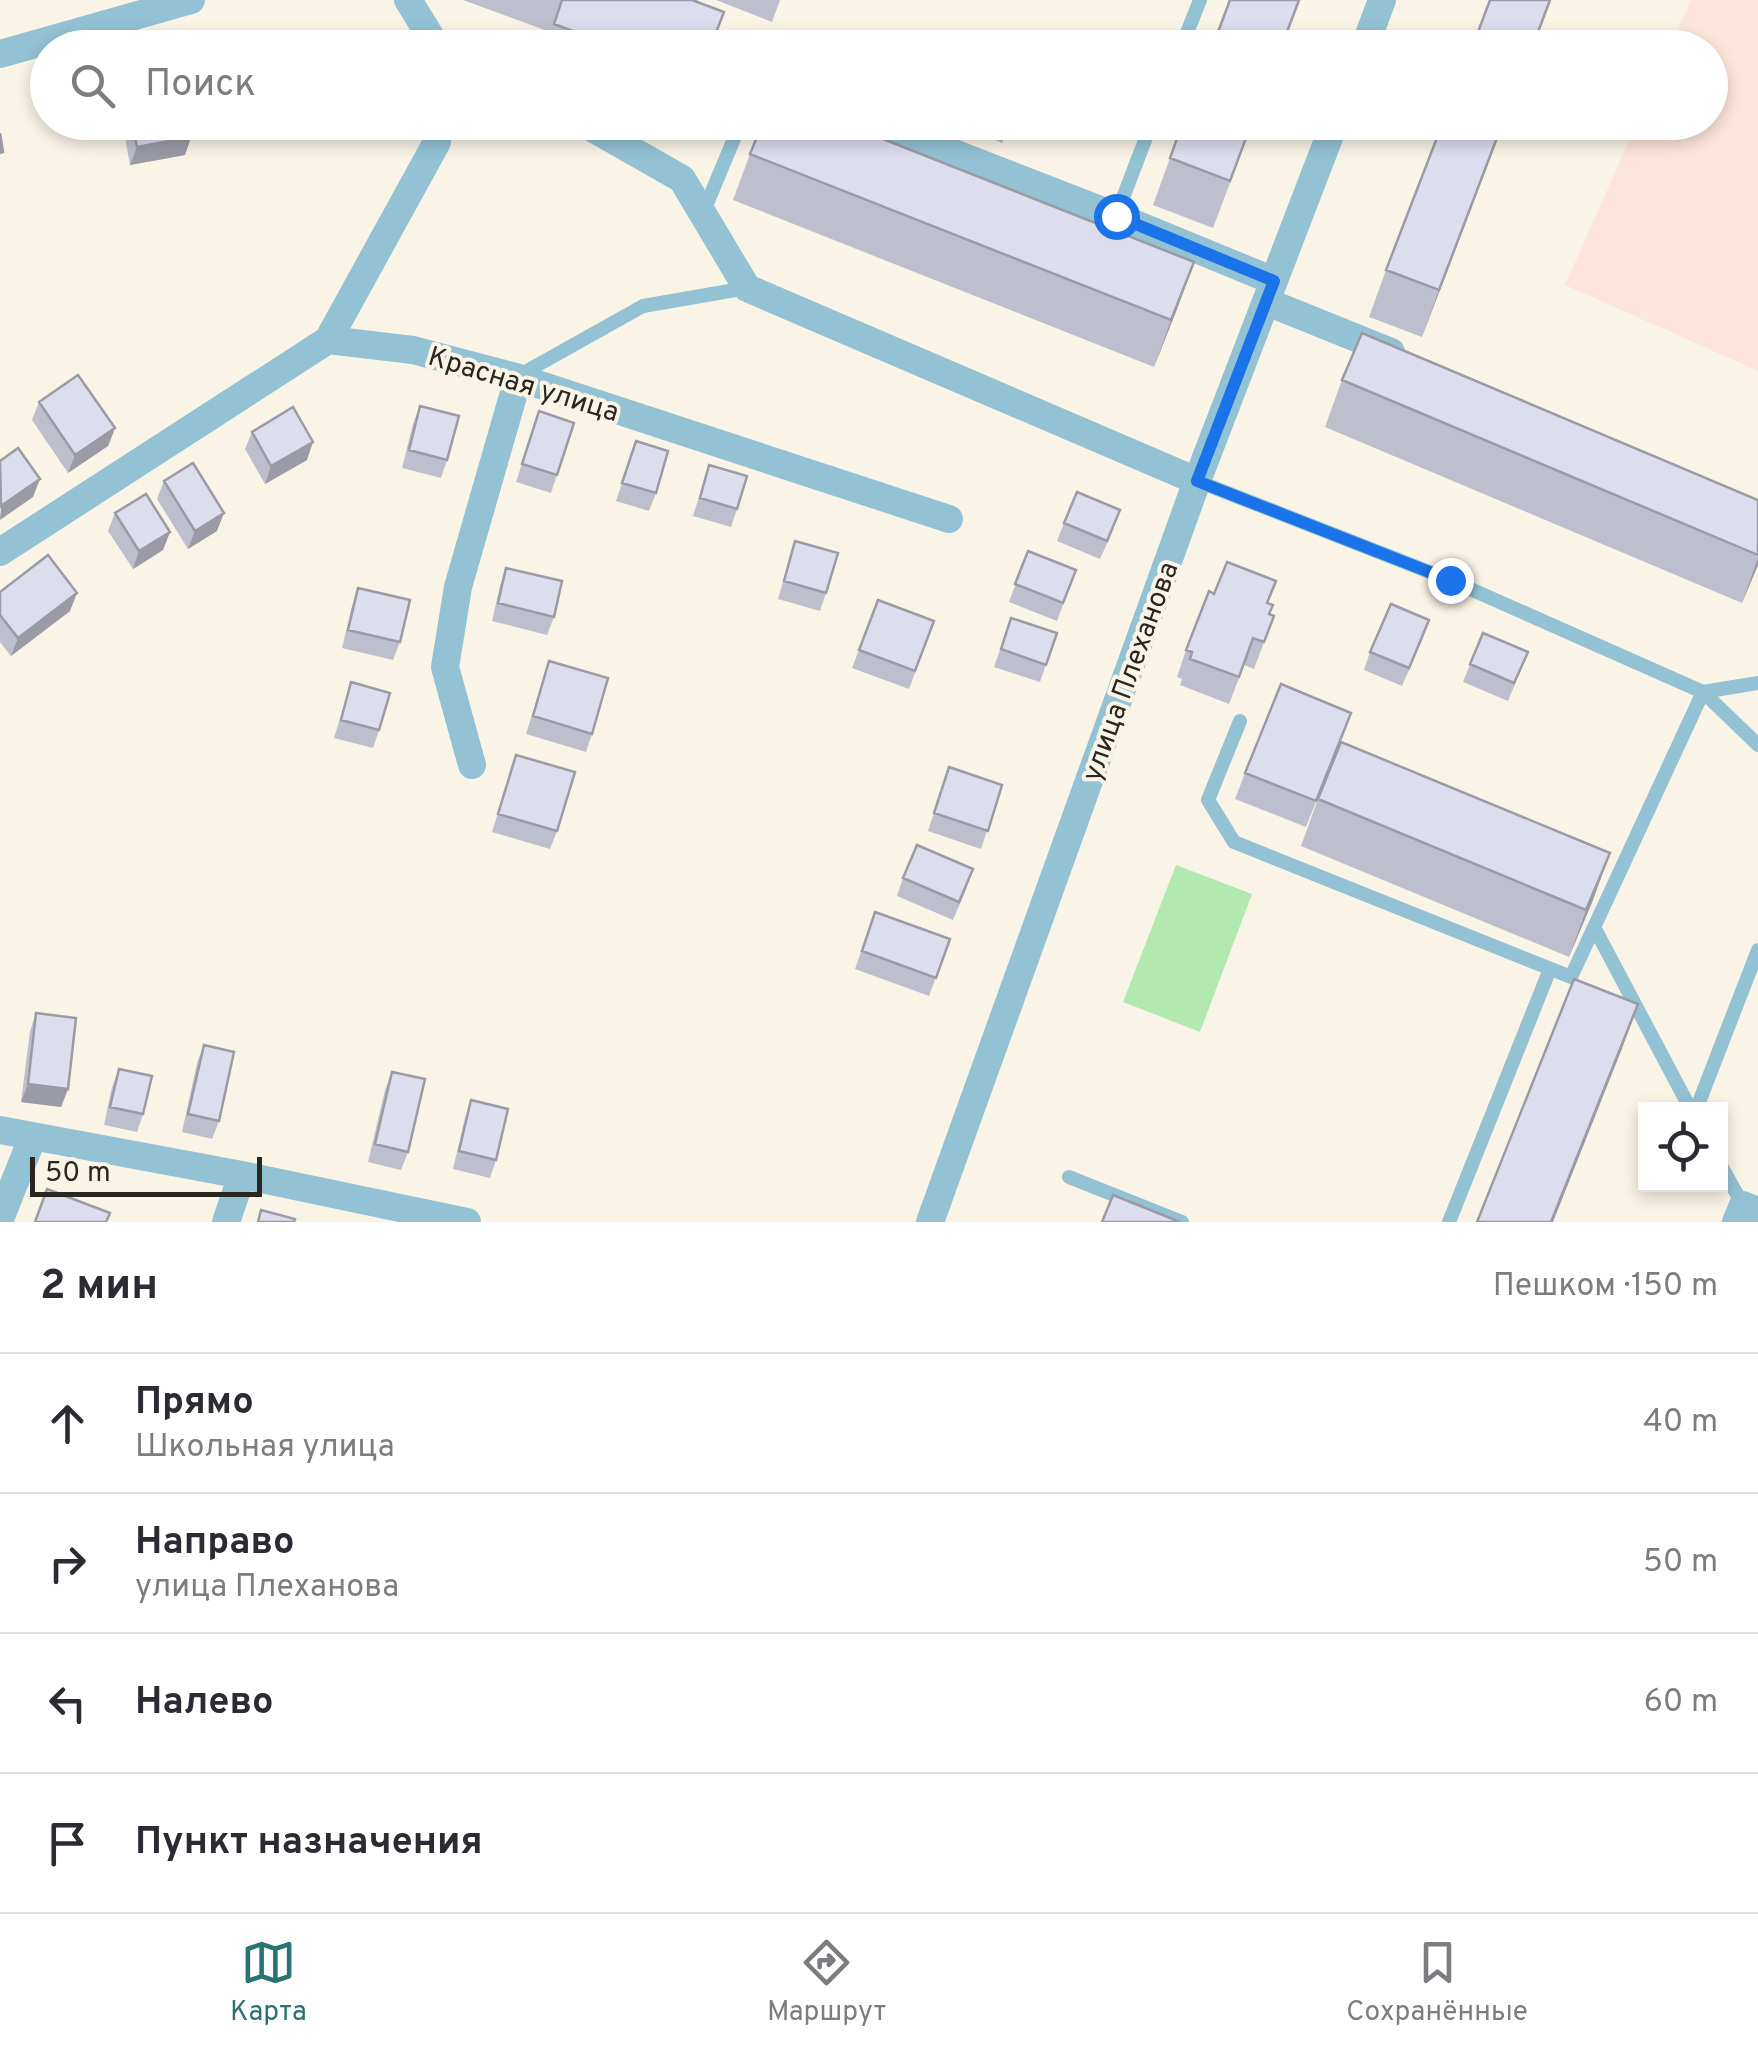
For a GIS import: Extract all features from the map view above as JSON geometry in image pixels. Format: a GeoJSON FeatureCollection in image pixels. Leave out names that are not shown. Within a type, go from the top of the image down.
{"type":"FeatureCollection","features":[{"type":"Feature","properties":{"kind":"street"},"geometry":{"type":"LineString","coordinates":[[85,30],[191,0]]}},
{"type":"Feature","properties":{"kind":"street"},"geometry":{"type":"LineString","coordinates":[[408,0],[428,30]]}},
{"type":"Feature","properties":{"kind":"street"},"geometry":{"type":"LineString","coordinates":[[1371,30],[1382,0]]}},
{"type":"Feature","properties":{"kind":"street"},"geometry":{"type":"LineString","coordinates":[[0,54],[30,46]]}},
{"type":"Feature","properties":{"kind":"street"},"geometry":{"type":"LineString","coordinates":[[0,552],[328,340],[437,140]]}},
{"type":"Feature","properties":{"kind":"street"},"geometry":{"type":"LineString","coordinates":[[614,140],[682,178],[747,288],[1197,481]]}},
{"type":"Feature","properties":{"kind":"street"},"geometry":{"type":"LineString","coordinates":[[920,140],[1116,216],[1412,361]]}},
{"type":"Feature","properties":{"kind":"street","name":"улица Плеханова"},"geometry":{"type":"LineString","coordinates":[[930,1222],[1197,481],[1328,140]]}},
{"type":"Feature","properties":{"kind":"street","name":"Красная улица"},"geometry":{"type":"LineString","coordinates":[[328,340],[413,350],[516,378],[949,518]]}},
{"type":"Feature","properties":{"kind":"street"},"geometry":{"type":"LineString","coordinates":[[472,764],[445,666],[458,587],[516,378]]}},
{"type":"Feature","properties":{"kind":"street"},"geometry":{"type":"LineString","coordinates":[[0,1130],[467,1222]]}},
{"type":"Feature","properties":{"kind":"street"},"geometry":{"type":"LineString","coordinates":[[0,1219],[34,1136]]}},
{"type":"Feature","properties":{"kind":"street"},"geometry":{"type":"LineString","coordinates":[[226,1222],[242,1175]]}},
{"type":"Feature","properties":{"kind":"lane"},"geometry":{"type":"LineString","coordinates":[[690,0],[708,30]]}},
{"type":"Feature","properties":{"kind":"lane"},"geometry":{"type":"LineString","coordinates":[[1188,30],[1200,0]]}},
{"type":"Feature","properties":{"kind":"lane"},"geometry":{"type":"LineString","coordinates":[[703,214],[734,140]]}},
{"type":"Feature","properties":{"kind":"lane"},"geometry":{"type":"LineString","coordinates":[[1116,216],[1145,140]]}},
{"type":"Feature","properties":{"kind":"lane"},"geometry":{"type":"LineString","coordinates":[[516,378],[643,306],[747,288]]}},
{"type":"Feature","properties":{"kind":"lane"},"geometry":{"type":"LineString","coordinates":[[1197,481],[1450,580],[1704,692],[1758,745]]}},
{"type":"Feature","properties":{"kind":"lane"},"geometry":{"type":"LineString","coordinates":[[1704,692],[1758,683]]}},
{"type":"Feature","properties":{"kind":"lane"},"geometry":{"type":"LineString","coordinates":[[1240,721],[1208,800],[1234,842],[1571,977],[1704,692]]}},
{"type":"Feature","properties":{"kind":"lane"},"geometry":{"type":"LineString","coordinates":[[1594,927],[1689,1102]]}},
{"type":"Feature","properties":{"kind":"lane"},"geometry":{"type":"LineString","coordinates":[[1696,1102],[1758,950]]}},
{"type":"Feature","properties":{"kind":"lane"},"geometry":{"type":"LineString","coordinates":[[1449,1222],[1550,968]]}},
{"type":"Feature","properties":{"kind":"lane"},"geometry":{"type":"LineString","coordinates":[[1068,1177],[1182,1222]]}},
{"type":"Feature","properties":{"kind":"lane"},"geometry":{"type":"LineString","coordinates":[[1728,1179],[1746,1213]]}},
{"type":"Feature","properties":{"kind":"shaded area"},"geometry":{"type":"Polygon","coordinates":[[[1691,0],[1758,0],[1758,371],[1565,285],[1629,140],[1728,140],[1728,30],[1678,30],[1691,0]]]}},
{"type":"Feature","properties":{"kind":"green space"},"geometry":{"type":"Polygon","coordinates":[[[1176,865],[1252,894],[1200,1032],[1123,1002],[1176,865]]]}},
{"type":"Feature","properties":{"kind":"building"},"geometry":{"type":"Polygon","coordinates":[[[562,0],[692,0],[724,12],[717,30],[570,30],[554,24],[562,0]]]}},
{"type":"Feature","properties":{"kind":"building"},"geometry":{"type":"Polygon","coordinates":[[[1230,0],[1299,0],[1288,30],[1219,30],[1230,0]]]}},
{"type":"Feature","properties":{"kind":"building"},"geometry":{"type":"Polygon","coordinates":[[[1490,0],[1550,0],[1539,30],[1479,30],[1490,0]]]}},
{"type":"Feature","properties":{"kind":"building"},"geometry":{"type":"Polygon","coordinates":[[[136,140],[175,140],[137,147],[136,140]]]}},
{"type":"Feature","properties":{"kind":"building"},"geometry":{"type":"Polygon","coordinates":[[[756,140],[886,140],[1194,262],[1171,320],[750,154],[756,140]]]}},
{"type":"Feature","properties":{"kind":"building"},"geometry":{"type":"Polygon","coordinates":[[[1176,140],[1245,140],[1230,181],[1170,158],[1176,140]]]}},
{"type":"Feature","properties":{"kind":"building"},"geometry":{"type":"Polygon","coordinates":[[[1436,140],[1496,140],[1439,290],[1386,270],[1436,140]]]}},
{"type":"Feature","properties":{"kind":"building"},"geometry":{"type":"Polygon","coordinates":[[[1362,333],[1758,500],[1758,555],[1342,380],[1362,333]]]}},
{"type":"Feature","properties":{"kind":"building"},"geometry":{"type":"Polygon","coordinates":[[[78,375],[115,428],[75,455],[39,402],[78,375]]]}},
{"type":"Feature","properties":{"kind":"building"},"geometry":{"type":"Polygon","coordinates":[[[420,406],[459,416],[447,460],[409,450],[420,406]]]}},
{"type":"Feature","properties":{"kind":"building"},"geometry":{"type":"Polygon","coordinates":[[[293,407],[313,442],[271,466],[252,432],[293,407]]]}},
{"type":"Feature","properties":{"kind":"building"},"geometry":{"type":"Polygon","coordinates":[[[539,411],[574,423],[557,475],[522,464],[539,411]]]}},
{"type":"Feature","properties":{"kind":"building"},"geometry":{"type":"Polygon","coordinates":[[[636,441],[668,451],[656,493],[622,483],[636,441]]]}},
{"type":"Feature","properties":{"kind":"building"},"geometry":{"type":"Polygon","coordinates":[[[18,448],[40,479],[1,506],[0,461],[18,448]]]}},
{"type":"Feature","properties":{"kind":"building"},"geometry":{"type":"Polygon","coordinates":[[[193,463],[224,513],[195,531],[164,481],[193,463]]]}},
{"type":"Feature","properties":{"kind":"building"},"geometry":{"type":"Polygon","coordinates":[[[709,465],[747,476],[737,509],[700,498],[709,465]]]}},
{"type":"Feature","properties":{"kind":"building"},"geometry":{"type":"Polygon","coordinates":[[[1077,492],[1120,510],[1107,541],[1064,523],[1077,492]]]}},
{"type":"Feature","properties":{"kind":"building"},"geometry":{"type":"Polygon","coordinates":[[[146,494],[170,532],[139,551],[115,513],[146,494]]]}},
{"type":"Feature","properties":{"kind":"building"},"geometry":{"type":"Polygon","coordinates":[[[795,541],[838,553],[826,593],[784,581],[795,541]]]}},
{"type":"Feature","properties":{"kind":"building"},"geometry":{"type":"Polygon","coordinates":[[[1028,551],[1076,570],[1063,603],[1015,584],[1028,551]]]}},
{"type":"Feature","properties":{"kind":"building"},"geometry":{"type":"Polygon","coordinates":[[[48,555],[77,593],[18,638],[0,615],[0,592],[48,555]]]}},
{"type":"Feature","properties":{"kind":"building"},"geometry":{"type":"Polygon","coordinates":[[[1227,562],[1276,581],[1267,603],[1273,605],[1269,614],[1274,616],[1264,642],[1253,638],[1239,677],[1190,659],[1192,652],[1186,650],[1209,591],[1214,594],[1227,562]]]}},
{"type":"Feature","properties":{"kind":"building"},"geometry":{"type":"Polygon","coordinates":[[[506,568],[562,581],[554,617],[498,603],[506,568]]]}},
{"type":"Feature","properties":{"kind":"building"},"geometry":{"type":"Polygon","coordinates":[[[358,588],[410,600],[400,642],[348,630],[358,588]]]}},
{"type":"Feature","properties":{"kind":"building"},"geometry":{"type":"Polygon","coordinates":[[[878,600],[934,621],[915,671],[859,650],[878,600]]]}},
{"type":"Feature","properties":{"kind":"building"},"geometry":{"type":"Polygon","coordinates":[[[1391,604],[1429,620],[1409,668],[1370,652],[1391,604]]]}},
{"type":"Feature","properties":{"kind":"building"},"geometry":{"type":"Polygon","coordinates":[[[1011,618],[1057,633],[1046,665],[1001,649],[1011,618]]]}},
{"type":"Feature","properties":{"kind":"building"},"geometry":{"type":"Polygon","coordinates":[[[1483,633],[1528,652],[1514,683],[1470,664],[1483,633]]]}},
{"type":"Feature","properties":{"kind":"building"},"geometry":{"type":"Polygon","coordinates":[[[549,661],[608,678],[592,734],[533,716],[549,661]]]}},
{"type":"Feature","properties":{"kind":"building"},"geometry":{"type":"Polygon","coordinates":[[[351,682],[390,693],[379,730],[341,720],[351,682]]]}},
{"type":"Feature","properties":{"kind":"building"},"geometry":{"type":"Polygon","coordinates":[[[1281,684],[1351,713],[1316,801],[1245,773],[1281,684]]]}},
{"type":"Feature","properties":{"kind":"building"},"geometry":{"type":"Polygon","coordinates":[[[1341,742],[1610,853],[1586,910],[1318,799],[1341,742]]]}},
{"type":"Feature","properties":{"kind":"building"},"geometry":{"type":"Polygon","coordinates":[[[516,755],[575,772],[557,831],[498,814],[516,755]]]}},
{"type":"Feature","properties":{"kind":"building"},"geometry":{"type":"Polygon","coordinates":[[[949,767],[1002,785],[988,831],[934,813],[949,767]]]}},
{"type":"Feature","properties":{"kind":"building"},"geometry":{"type":"Polygon","coordinates":[[[917,845],[973,869],[959,902],[903,878],[917,845]]]}},
{"type":"Feature","properties":{"kind":"building"},"geometry":{"type":"Polygon","coordinates":[[[875,912],[950,939],[936,978],[862,951],[875,912]]]}},
{"type":"Feature","properties":{"kind":"building"},"geometry":{"type":"Polygon","coordinates":[[[1574,979],[1638,1004],[1551,1222],[1477,1222],[1574,979]]]}},
{"type":"Feature","properties":{"kind":"building"},"geometry":{"type":"Polygon","coordinates":[[[36,1013],[76,1018],[68,1089],[28,1084],[36,1013]]]}},
{"type":"Feature","properties":{"kind":"building"},"geometry":{"type":"Polygon","coordinates":[[[204,1045],[234,1052],[219,1121],[188,1114],[204,1045]]]}},
{"type":"Feature","properties":{"kind":"building"},"geometry":{"type":"Polygon","coordinates":[[[119,1069],[152,1076],[143,1114],[110,1107],[119,1069]]]}},
{"type":"Feature","properties":{"kind":"building"},"geometry":{"type":"Polygon","coordinates":[[[392,1072],[425,1079],[408,1152],[375,1144],[392,1072]]]}},
{"type":"Feature","properties":{"kind":"building"},"geometry":{"type":"Polygon","coordinates":[[[471,1100],[508,1109],[496,1160],[459,1151],[471,1100]]]}},
{"type":"Feature","properties":{"kind":"building"},"geometry":{"type":"Polygon","coordinates":[[[47,1189],[110,1213],[106,1222],[35,1222],[47,1189]]]}},
{"type":"Feature","properties":{"kind":"building"},"geometry":{"type":"Polygon","coordinates":[[[1113,1195],[1180,1222],[1102,1222],[1113,1195]]]}},
{"type":"Feature","properties":{"kind":"building"},"geometry":{"type":"Polygon","coordinates":[[[261,1210],[295,1219],[258,1222],[261,1210]]]}},
{"type":"Feature","properties":{"kind":"route"},"geometry":{"type":"LineString","coordinates":[[1116,216],[1274,281],[1197,481],[1450,580]]}}]}
